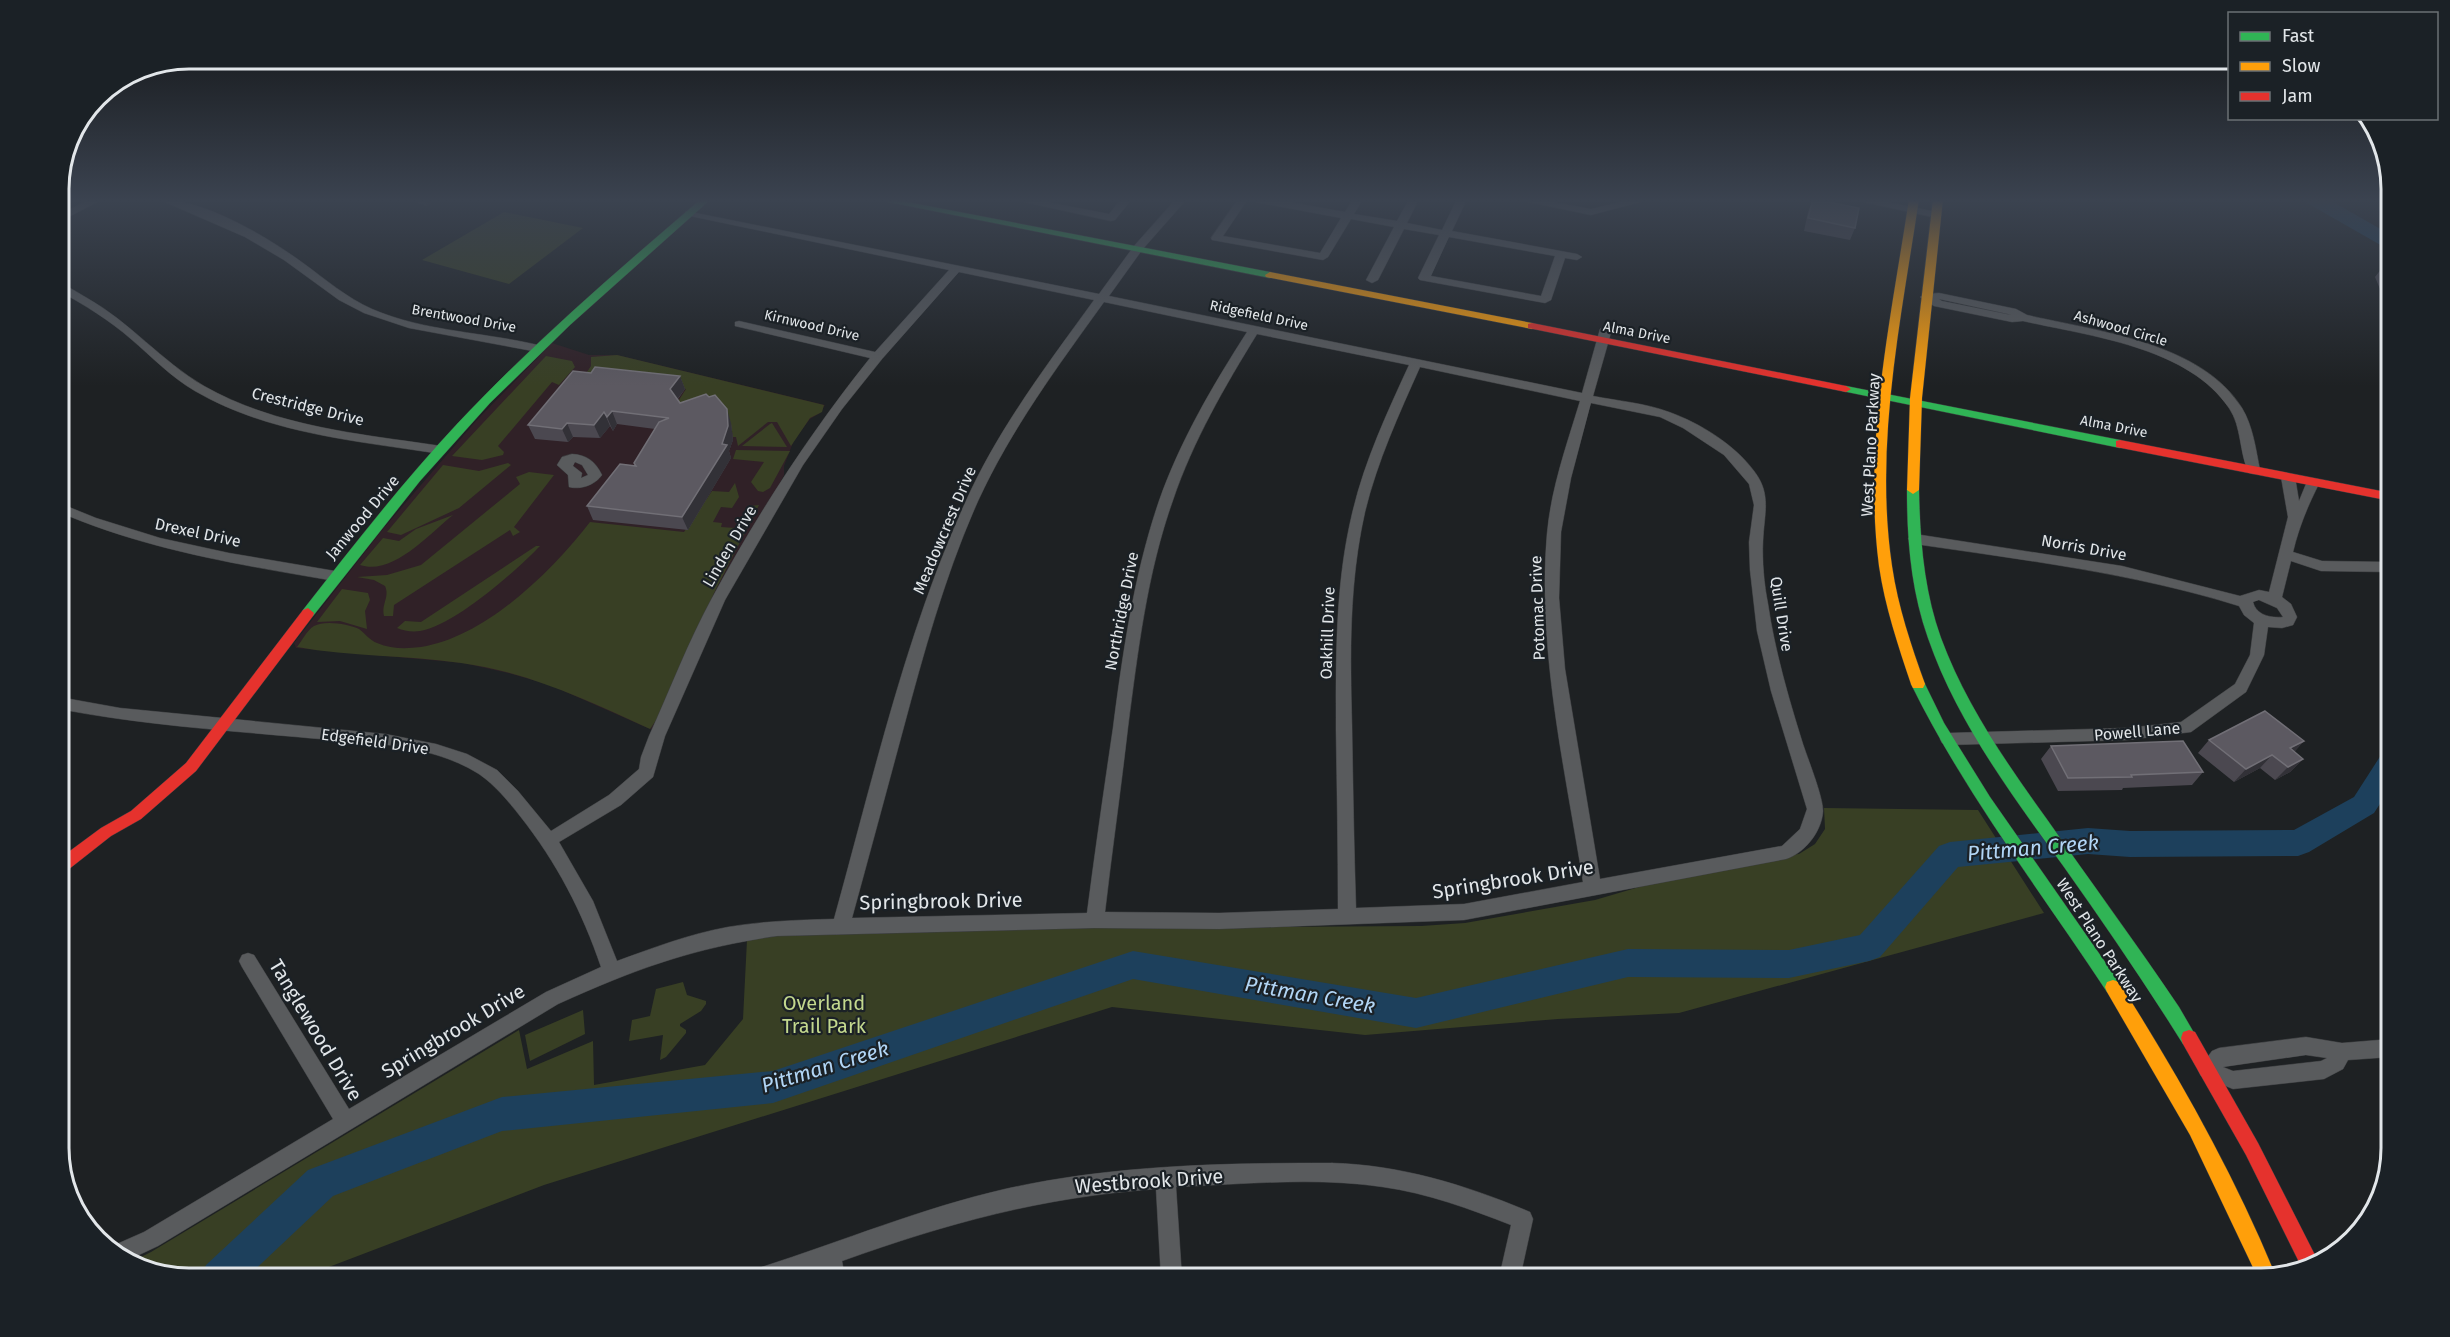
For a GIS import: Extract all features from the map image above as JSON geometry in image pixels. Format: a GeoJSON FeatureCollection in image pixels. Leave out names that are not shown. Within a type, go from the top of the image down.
{"type":"FeatureCollection","features":[{"type":"Feature","properties":{"kind":"main road","name":"Janwood Drive"},"geometry":{"type":"LineString","coordinates":[[69,860],[106,832],[136,815],[191,767],[381,518],[441,450],[538,348],[634,261]]}},
{"type":"Feature","properties":{"kind":"main road","name":"Alma Drive"},"geometry":{"type":"LineString","coordinates":[[1234,261],[1605,336],[1982,402]]}},
{"type":"Feature","properties":{"kind":"main road","name":"Alma Drive"},"geometry":{"type":"LineString","coordinates":[[1260,261],[1341,274]]}},
{"type":"Feature","properties":{"kind":"main road","name":"West Plano Parkway"},"geometry":{"type":"LineString","coordinates":[[1914,261],[1916,389],[1913,496],[1887,579],[1901,639],[1918,682],[1948,739],[1996,815],[2115,992],[2166,1074],[2250,1235],[2263,1268]]}},
{"type":"Feature","properties":{"kind":"main road","name":"West Plano Parkway"},"geometry":{"type":"LineString","coordinates":[[1923,261],[1887,384],[1881,499],[1899,536],[1923,600],[1937,648],[1956,690],[1985,737],[2036,816],[2142,965],[2208,1070],[2258,1158],[2307,1259]]}},
{"type":"Feature","properties":{"kind":"main road","name":"Alma Drive"},"geometry":{"type":"LineString","coordinates":[[1378,282],[1605,336],[1914,404],[2381,495]]}},
{"type":"Feature","properties":{"kind":"main road"},"geometry":{"type":"LineString","coordinates":[[2288,477],[2296,472],[2319,467]]}},
{"type":"Feature","properties":{"kind":"street","name":"Brentwood Drive"},"geometry":{"type":"LineString","coordinates":[[293,261],[340,297],[368,311],[433,330],[538,348]]}},
{"type":"Feature","properties":{"kind":"street","name":"Ridgefield Drive"},"geometry":{"type":"LineString","coordinates":[[925,261],[1663,414],[1683,421],[1711,439]]}},
{"type":"Feature","properties":{"kind":"street","name":"Meadowcrest Drive"},"geometry":{"type":"LineString","coordinates":[[842,926],[915,657],[939,581],[972,501],[1003,441],[1038,385],[1129,261]]}},
{"type":"Feature","properties":{"kind":"street"},"geometry":{"type":"LineString","coordinates":[[1378,282],[1386,261]]}},
{"type":"Feature","properties":{"kind":"street"},"geometry":{"type":"LineString","coordinates":[[1432,261],[1424,278],[1545,300],[1558,261]]}},
{"type":"Feature","properties":{"kind":"street","name":"Linden Drive"},"geometry":{"type":"LineString","coordinates":[[549,840],[615,800],[647,772],[649,756],[657,736],[718,600],[796,464],[878,356],[957,268]]}},
{"type":"Feature","properties":{"kind":"street","name":"Crestridge Drive"},"geometry":{"type":"LineString","coordinates":[[69,293],[115,320],[171,370],[200,389],[231,404],[273,418],[325,431],[441,450]]}},
{"type":"Feature","properties":{"kind":"street","name":"Ashwood Circle"},"geometry":{"type":"LineString","coordinates":[[1914,294],[1939,296],[2012,311],[2023,318],[2128,343],[2165,356],[2207,376],[2224,392],[2236,409],[2254,470]]}},
{"type":"Feature","properties":{"kind":"street","name":"Kirnwood Drive"},"geometry":{"type":"LineString","coordinates":[[740,324],[878,356]]}},
{"type":"Feature","properties":{"kind":"street","name":"Northridge Drive"},"geometry":{"type":"LineString","coordinates":[[1095,920],[1129,655],[1141,591],[1155,535],[1180,464],[1222,382],[1254,330]]}},
{"type":"Feature","properties":{"kind":"street","name":"Potomac Drive"},"geometry":{"type":"LineString","coordinates":[[1593,889],[1557,669],[1552,598],[1554,532],[1564,477],[1605,336]]}},
{"type":"Feature","properties":{"kind":"street","name":"Oakhill Drive"},"geometry":{"type":"LineString","coordinates":[[1347,916],[1343,643],[1347,575],[1354,533],[1367,482],[1382,439],[1416,363]]}},
{"type":"Feature","properties":{"kind":"street","name":"Quill Drive"},"geometry":{"type":"LineString","coordinates":[[1711,439],[1751,475],[1758,486],[1760,498],[1756,543],[1758,594],[1770,654],[1815,809]]}},
{"type":"Feature","properties":{"kind":"street"},"geometry":{"type":"LineString","coordinates":[[2288,477],[2295,517]]}},
{"type":"Feature","properties":{"kind":"street"},"geometry":{"type":"LineString","coordinates":[[2274,599],[2295,517],[2304,507],[2308,490],[2313,482]]}},
{"type":"Feature","properties":{"kind":"street","name":"Drexel Drive"},"geometry":{"type":"LineString","coordinates":[[69,512],[137,538],[200,553],[335,576]]}},
{"type":"Feature","properties":{"kind":"street","name":"Norris Drive"},"geometry":{"type":"LineString","coordinates":[[1899,536],[2097,566],[2212,591],[2244,603]]}},
{"type":"Feature","properties":{"kind":"street"},"geometry":{"type":"LineString","coordinates":[[2284,554],[2321,566],[2381,567]]}},
{"type":"Feature","properties":{"kind":"street"},"geometry":{"type":"LineString","coordinates":[[2253,595],[2274,599],[2286,607],[2290,617],[2284,623],[2277,624],[2262,620],[2250,612],[2244,603],[2248,596],[2253,595]]}},
{"type":"Feature","properties":{"kind":"street","name":"Powell Lane"},"geometry":{"type":"LineString","coordinates":[[1948,739],[2127,734],[2185,728],[2241,688],[2257,655],[2262,620]]}},
{"type":"Feature","properties":{"kind":"street","name":"Edgefield Drive"},"geometry":{"type":"LineString","coordinates":[[69,705],[120,714],[420,745],[451,754],[486,771],[514,797],[549,840],[574,878],[594,919],[611,971]]}},
{"type":"Feature","properties":{"kind":"street","name":"Springbrook Drive"},"geometry":{"type":"LineString","coordinates":[[126,1250],[151,1239],[552,998],[611,971],[672,949],[727,936],[777,928],[1095,920],[1219,921],[1464,912],[1786,852],[1802,841],[1812,826],[1815,809]]}},
{"type":"Feature","properties":{"kind":"street","name":"Tanglewood Drive"},"geometry":{"type":"LineString","coordinates":[[248,961],[345,1121]]}},
{"type":"Feature","properties":{"kind":"street"},"geometry":{"type":"LineString","coordinates":[[2208,1070],[2234,1080],[2324,1070],[2336,1063],[2342,1052],[2381,1049]]}},
{"type":"Feature","properties":{"kind":"street","name":"Westbrook Drive"},"geometry":{"type":"LineString","coordinates":[[793,1268],[1003,1200],[1092,1183],[1165,1176],[1335,1173],[1400,1180],[1465,1196],[1523,1219],[1512,1268]]}},
{"type":"Feature","properties":{"kind":"street"},"geometry":{"type":"LineString","coordinates":[[1165,1176],[1171,1268]]}},
{"type":"Feature","properties":{"kind":"street"},"geometry":{"type":"LineString","coordinates":[[831,1256],[833,1268]]}},
{"type":"Feature","properties":{"kind":"shaded area"},"geometry":{"type":"Polygon","coordinates":[[[552,343],[589,355],[617,355],[825,405],[820,413],[810,419],[794,440],[784,466],[784,475],[657,728],[651,729],[643,726],[550,685],[508,673],[463,663],[296,648],[294,643],[383,529],[476,421],[552,343]]]}},
{"type":"Feature","properties":{"kind":"green space"},"geometry":{"type":"Polygon","coordinates":[[[427,261],[539,261],[509,284],[427,261]]]}},
{"type":"Feature","properties":{"kind":"green space"},"geometry":{"type":"Polygon","coordinates":[[[617,355],[824,405],[822,412],[810,418],[791,446],[777,422],[768,422],[738,446],[736,437],[733,437],[729,422],[721,408],[677,403],[686,389],[583,378],[591,366],[591,357],[617,355]]]}},
{"type":"Feature","properties":{"kind":"green space"},"geometry":{"type":"Polygon","coordinates":[[[546,356],[572,361],[575,367],[559,385],[552,382],[498,446],[504,452],[503,455],[482,460],[452,456],[546,356]]]}},
{"type":"Feature","properties":{"kind":"green space"},"geometry":{"type":"Polygon","coordinates":[[[772,423],[787,447],[742,446],[770,424],[772,423]]]}},
{"type":"Feature","properties":{"kind":"green space"},"geometry":{"type":"Polygon","coordinates":[[[736,450],[790,451],[770,488],[763,492],[758,491],[751,482],[764,462],[733,459],[736,450]]]}},
{"type":"Feature","properties":{"kind":"green space"},"geometry":{"type":"Polygon","coordinates":[[[508,463],[511,465],[459,508],[401,535],[387,532],[443,465],[479,471],[508,463]]]}},
{"type":"Feature","properties":{"kind":"green space"},"geometry":{"type":"Polygon","coordinates":[[[529,472],[554,475],[514,527],[520,532],[513,536],[510,530],[394,605],[393,616],[384,616],[387,594],[385,586],[374,580],[357,577],[387,575],[421,565],[520,484],[516,477],[529,472]]]}},
{"type":"Feature","properties":{"kind":"green space"},"geometry":{"type":"Polygon","coordinates":[[[735,483],[739,497],[732,508],[721,507],[713,522],[722,523],[721,527],[735,528],[750,506],[759,505],[714,593],[659,716],[650,729],[558,689],[486,667],[440,660],[338,653],[297,647],[311,628],[324,623],[354,627],[374,642],[393,647],[421,647],[445,641],[493,616],[516,599],[557,561],[590,522],[684,532],[712,491],[729,492],[735,483]]]}},
{"type":"Feature","properties":{"kind":"green space"},"geometry":{"type":"Polygon","coordinates":[[[453,515],[398,559],[372,567],[360,565],[383,538],[399,541],[416,529],[453,515]]]}},
{"type":"Feature","properties":{"kind":"green space"},"geometry":{"type":"Polygon","coordinates":[[[536,546],[540,546],[500,583],[450,619],[420,631],[397,628],[405,621],[421,622],[536,546]]]}},
{"type":"Feature","properties":{"kind":"green space"},"geometry":{"type":"Polygon","coordinates":[[[342,589],[368,593],[370,600],[365,611],[367,629],[340,621],[317,622],[342,589]]]}},
{"type":"Feature","properties":{"kind":"green space","name":"Overland Trail Park"},"geometry":{"type":"Polygon","coordinates":[[[1824,808],[1978,810],[2044,913],[1679,1013],[1558,1019],[1365,1035],[1112,1007],[544,1185],[326,1268],[189,1268],[158,1264],[140,1258],[519,1030],[527,1069],[593,1041],[594,1085],[705,1065],[743,1019],[747,940],[776,936],[1095,928],[1421,926],[1465,923],[1595,900],[1707,867],[1799,854],[1815,844],[1825,829],[1824,808]]]}},
{"type":"Feature","properties":{"kind":"green space"},"geometry":{"type":"Polygon","coordinates":[[[683,982],[687,995],[706,1001],[706,1004],[701,1011],[680,1024],[686,1033],[666,1057],[660,1060],[663,1035],[629,1041],[632,1020],[650,1016],[656,989],[683,982]]]}},
{"type":"Feature","properties":{"kind":"green space"},"geometry":{"type":"Polygon","coordinates":[[[583,1010],[585,1034],[530,1061],[525,1035],[583,1010]]]}},
{"type":"Feature","properties":{"kind":"building"},"geometry":{"type":"Polygon","coordinates":[[[595,367],[680,376],[670,389],[680,403],[706,394],[709,397],[715,395],[727,409],[728,426],[722,444],[727,445],[682,517],[587,506],[620,464],[636,466],[634,463],[659,422],[669,418],[612,411],[607,417],[604,412],[594,425],[567,423],[562,429],[528,425],[573,371],[591,373],[595,367]]]}},
{"type":"Feature","properties":{"kind":"building"},"geometry":{"type":"Polygon","coordinates":[[[2265,711],[2304,741],[2290,748],[2303,759],[2288,767],[2272,755],[2246,769],[2209,740],[2265,711]]]}},
{"type":"Feature","properties":{"kind":"building"},"geometry":{"type":"Polygon","coordinates":[[[2183,741],[2203,772],[2131,775],[2132,777],[2068,778],[2051,746],[2183,741]]]}},
{"type":"Feature","properties":{"kind":"waterway","name":"Pittman Creek"},"geometry":{"type":"LineString","coordinates":[[230,1268],[321,1183],[502,1114],[773,1087],[1133,965],[1416,1013],[1628,963],[1789,964],[1869,947],[1950,855],[2088,841],[2130,844],[2298,843],[2364,805],[2381,779]]}},
{"type":"Feature","properties":{"kind":"traffic: fast"},"geometry":{"type":"LineString","coordinates":[[308,613],[372,531],[462,426],[512,374],[634,261]]}},
{"type":"Feature","properties":{"kind":"traffic: fast"},"geometry":{"type":"LineString","coordinates":[[1200,261],[1270,275]]}},
{"type":"Feature","properties":{"kind":"traffic: fast"},"geometry":{"type":"LineString","coordinates":[[1846,389],[2120,444]]}},
{"type":"Feature","properties":{"kind":"traffic: fast"},"geometry":{"type":"LineString","coordinates":[[1913,490],[1915,546],[1924,602],[1934,637],[1957,691],[2003,768],[2106,913],[2189,1038]]}},
{"type":"Feature","properties":{"kind":"traffic: fast"},"geometry":{"type":"LineString","coordinates":[[1918,684],[1960,764],[1984,802],[2113,987]]}},
{"type":"Feature","properties":{"kind":"traffic: slow"},"geometry":{"type":"LineString","coordinates":[[1904,261],[1887,382],[1882,443],[1881,505],[1885,565],[1897,625],[1918,684]]}},
{"type":"Feature","properties":{"kind":"traffic: slow"},"geometry":{"type":"LineString","coordinates":[[1913,490],[1916,398],[1931,261]]}},
{"type":"Feature","properties":{"kind":"traffic: slow"},"geometry":{"type":"LineString","coordinates":[[1270,275],[1532,326]]}},
{"type":"Feature","properties":{"kind":"traffic: slow"},"geometry":{"type":"LineString","coordinates":[[2113,987],[2196,1129],[2263,1268]]}},
{"type":"Feature","properties":{"kind":"traffic: jam"},"geometry":{"type":"LineString","coordinates":[[1532,326],[1846,389]]}},
{"type":"Feature","properties":{"kind":"traffic: jam"},"geometry":{"type":"LineString","coordinates":[[2120,444],[2381,495]]}},
{"type":"Feature","properties":{"kind":"traffic: jam"},"geometry":{"type":"LineString","coordinates":[[69,860],[106,832],[136,815],[191,767],[308,613]]}},
{"type":"Feature","properties":{"kind":"traffic: jam"},"geometry":{"type":"LineString","coordinates":[[2189,1038],[2252,1149],[2307,1259]]}}]}
